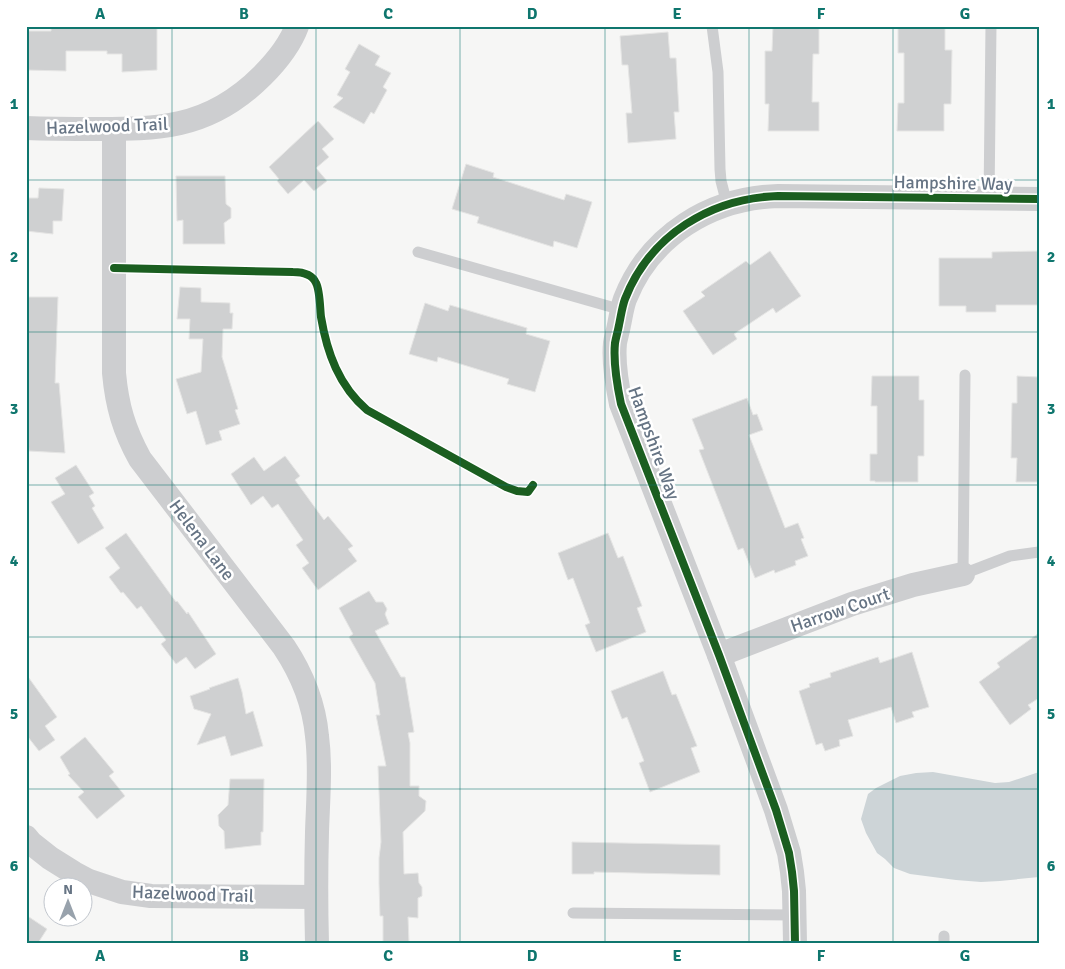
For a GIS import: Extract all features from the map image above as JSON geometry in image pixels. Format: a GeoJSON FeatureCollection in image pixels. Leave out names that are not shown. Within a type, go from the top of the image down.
{"type":"FeatureCollection","features":[{"type":"Feature","properties":{"kind":"street","name":"Hazelwood Trail"},"geometry":{"type":"LineString","coordinates":[[26,128],[150,128],[180,123],[208,114],[245,91],[267,71],[289,42],[297,26]]}},
{"type":"Feature","properties":{"kind":"street","name":"Helena Lane"},"geometry":{"type":"LineString","coordinates":[[114,129],[114,373],[117,402],[132,446],[140,459],[284,647],[303,682],[312,708],[318,742],[317,943]]}},
{"type":"Feature","properties":{"kind":"street","name":"Hampshire Way"},"geometry":{"type":"LineString","coordinates":[[795,943],[792,872],[784,834],[719,655],[621,404],[615,353],[622,310],[642,267],[668,237],[698,216],[727,204],[772,196],[1039,199]]}},
{"type":"Feature","properties":{"kind":"street","name":"Harrow Court"},"geometry":{"type":"LineString","coordinates":[[719,655],[852,604],[913,585],[963,574]]}},
{"type":"Feature","properties":{"kind":"street","name":"Hazelwood Trail"},"geometry":{"type":"LineString","coordinates":[[26,837],[50,858],[74,873],[101,886],[122,892],[151,896],[316,897]]}},
{"type":"Feature","properties":{"kind":"lane"},"geometry":{"type":"LineString","coordinates":[[712,26],[718,72],[721,181],[727,204]]}},
{"type":"Feature","properties":{"kind":"lane"},"geometry":{"type":"LineString","coordinates":[[989,199],[991,26]]}},
{"type":"Feature","properties":{"kind":"lane"},"geometry":{"type":"LineString","coordinates":[[418,252],[622,310]]}},
{"type":"Feature","properties":{"kind":"lane"},"geometry":{"type":"LineString","coordinates":[[965,375],[963,574],[1010,556],[1039,552]]}},
{"type":"Feature","properties":{"kind":"lane"},"geometry":{"type":"LineString","coordinates":[[573,913],[795,915]]}},
{"type":"Feature","properties":{"kind":"shaded area"},"geometry":{"type":"Polygon","coordinates":[[[933,772],[995,783],[1009,782],[1039,772],[1039,877],[981,882],[910,874],[894,868],[877,853],[861,819],[868,794],[900,776],[933,772]]]}},
{"type":"Feature","properties":{"kind":"building"},"geometry":{"type":"Polygon","coordinates":[[[51,26],[157,26],[157,70],[122,72],[122,54],[107,54],[107,51],[66,51],[66,71],[26,70],[26,31],[51,31],[51,26]]]}},
{"type":"Feature","properties":{"kind":"building"},"geometry":{"type":"Polygon","coordinates":[[[773,26],[819,26],[819,54],[813,54],[812,102],[819,102],[819,131],[768,131],[769,104],[765,104],[765,51],[772,51],[773,26]]]}},
{"type":"Feature","properties":{"kind":"building"},"geometry":{"type":"Polygon","coordinates":[[[898,26],[945,26],[945,50],[952,50],[951,104],[944,104],[944,131],[897,131],[898,103],[904,103],[904,53],[898,53],[898,26]]]}},
{"type":"Feature","properties":{"kind":"building"},"geometry":{"type":"Polygon","coordinates":[[[668,32],[670,58],[676,58],[679,112],[674,112],[676,139],[628,143],[626,113],[632,113],[628,65],[622,65],[620,36],[668,32]]]}},
{"type":"Feature","properties":{"kind":"building"},"geometry":{"type":"Polygon","coordinates":[[[359,44],[380,56],[375,65],[391,73],[383,87],[387,90],[374,114],[371,112],[364,124],[333,107],[343,98],[337,95],[350,72],[345,69],[359,44]]]}},
{"type":"Feature","properties":{"kind":"building"},"geometry":{"type":"Polygon","coordinates":[[[318,121],[334,139],[322,149],[329,157],[316,168],[327,181],[314,191],[304,180],[288,194],[277,181],[279,179],[269,167],[318,121]]]}},
{"type":"Feature","properties":{"kind":"building"},"geometry":{"type":"Polygon","coordinates":[[[466,164],[494,173],[493,177],[564,200],[566,194],[592,202],[577,248],[554,241],[553,247],[477,223],[479,217],[452,209],[466,164]]]}},
{"type":"Feature","properties":{"kind":"building"},"geometry":{"type":"Polygon","coordinates":[[[176,176],[225,176],[226,204],[231,208],[231,218],[224,223],[225,244],[183,244],[183,220],[177,221],[176,176]]]}},
{"type":"Feature","properties":{"kind":"building"},"geometry":{"type":"Polygon","coordinates":[[[39,188],[64,189],[62,221],[53,221],[53,234],[26,231],[26,198],[38,198],[39,188]]]}},
{"type":"Feature","properties":{"kind":"building"},"geometry":{"type":"Polygon","coordinates":[[[770,251],[801,296],[776,313],[773,308],[734,334],[737,339],[713,355],[683,311],[705,296],[701,292],[746,261],[750,265],[770,251]]]}},
{"type":"Feature","properties":{"kind":"building"},"geometry":{"type":"Polygon","coordinates":[[[1039,251],[1039,305],[996,305],[996,312],[966,312],[966,306],[939,306],[939,258],[992,258],[992,252],[1039,251]]]}},
{"type":"Feature","properties":{"kind":"building"},"geometry":{"type":"Polygon","coordinates":[[[180,287],[201,288],[201,302],[230,303],[230,313],[233,313],[232,329],[223,329],[222,357],[238,409],[235,410],[240,424],[219,431],[222,440],[206,445],[196,411],[187,414],[176,379],[201,372],[203,339],[189,339],[190,319],[177,319],[180,287]]]}},
{"type":"Feature","properties":{"kind":"building"},"geometry":{"type":"Polygon","coordinates":[[[28,297],[58,297],[55,383],[59,383],[65,453],[29,451],[26,432],[26,317],[28,297]]]}},
{"type":"Feature","properties":{"kind":"building"},"geometry":{"type":"Polygon","coordinates":[[[425,303],[448,311],[450,305],[527,328],[526,334],[550,341],[535,392],[507,384],[509,379],[438,357],[437,362],[409,354],[425,303]]]}},
{"type":"Feature","properties":{"kind":"building"},"geometry":{"type":"Polygon","coordinates":[[[872,376],[919,376],[919,400],[924,400],[924,456],[918,456],[918,482],[870,481],[870,454],[877,454],[877,406],[871,406],[872,376]]]}},
{"type":"Feature","properties":{"kind":"building"},"geometry":{"type":"Polygon","coordinates":[[[1017,376],[1039,377],[1039,482],[1016,482],[1017,458],[1011,458],[1012,403],[1017,403],[1017,376]]]}},
{"type":"Feature","properties":{"kind":"building"},"geometry":{"type":"Polygon","coordinates":[[[747,398],[753,415],[757,414],[763,430],[749,435],[785,528],[798,523],[804,538],[801,539],[808,556],[795,561],[796,565],[775,573],[774,570],[755,578],[743,548],[738,550],[699,450],[704,449],[692,419],[747,398]]]}},
{"type":"Feature","properties":{"kind":"building"},"geometry":{"type":"Polygon","coordinates":[[[285,456],[300,476],[295,480],[324,520],[328,516],[353,546],[348,549],[357,561],[318,590],[302,568],[309,563],[296,545],[303,540],[278,504],[272,508],[263,496],[251,505],[231,474],[254,457],[264,471],[285,456]]]}},
{"type":"Feature","properties":{"kind":"building"},"geometry":{"type":"Polygon","coordinates":[[[76,465],[94,493],[89,496],[95,506],[92,508],[104,528],[78,544],[51,502],[65,494],[55,478],[76,465]]]}},
{"type":"Feature","properties":{"kind":"building"},"geometry":{"type":"Polygon","coordinates":[[[126,533],[176,602],[187,614],[188,612],[216,654],[195,669],[186,657],[176,664],[161,644],[166,640],[141,606],[137,609],[123,592],[121,593],[109,577],[120,568],[105,548],[126,533]]]}},
{"type":"Feature","properties":{"kind":"building"},"geometry":{"type":"Polygon","coordinates":[[[608,533],[618,558],[623,556],[642,606],[637,608],[646,632],[596,652],[585,625],[590,623],[573,578],[568,580],[558,553],[608,533]]]}},
{"type":"Feature","properties":{"kind":"building"},"geometry":{"type":"Polygon","coordinates":[[[369,591],[376,602],[383,602],[387,609],[385,614],[389,624],[375,631],[401,677],[405,677],[414,732],[408,733],[410,743],[410,786],[419,786],[419,796],[426,801],[425,811],[403,832],[404,874],[418,873],[419,883],[422,887],[422,896],[418,898],[418,918],[408,917],[409,943],[383,943],[383,916],[380,916],[379,883],[381,842],[378,766],[386,766],[376,715],[380,715],[375,683],[349,637],[353,634],[339,608],[369,591]]]}},
{"type":"Feature","properties":{"kind":"building"},"geometry":{"type":"Polygon","coordinates":[[[1039,633],[1039,698],[1028,705],[1031,709],[1010,725],[979,682],[1000,667],[997,663],[1039,633]]]}},
{"type":"Feature","properties":{"kind":"building"},"geometry":{"type":"Polygon","coordinates":[[[912,652],[929,707],[912,712],[914,717],[896,723],[891,707],[848,720],[853,736],[839,740],[840,746],[825,751],[822,743],[816,745],[799,691],[810,687],[809,684],[831,677],[830,673],[878,657],[880,663],[912,652]]]}},
{"type":"Feature","properties":{"kind":"building"},"geometry":{"type":"Polygon","coordinates":[[[663,671],[672,695],[676,694],[697,746],[691,748],[700,772],[650,792],[639,763],[644,761],[627,717],[622,719],[611,691],[663,671]]]}},
{"type":"Feature","properties":{"kind":"building"},"geometry":{"type":"Polygon","coordinates":[[[26,674],[57,717],[45,726],[55,740],[39,751],[28,737],[26,738],[26,674]]]}},
{"type":"Feature","properties":{"kind":"building"},"geometry":{"type":"Polygon","coordinates":[[[238,678],[246,714],[253,711],[263,746],[231,756],[225,736],[197,745],[211,714],[194,709],[190,696],[238,678]]]}},
{"type":"Feature","properties":{"kind":"building"},"geometry":{"type":"Polygon","coordinates":[[[85,737],[114,772],[109,776],[125,796],[97,819],[78,797],[84,792],[68,775],[70,774],[60,757],[85,737]]]}},
{"type":"Feature","properties":{"kind":"building"},"geometry":{"type":"Polygon","coordinates":[[[230,779],[264,779],[261,845],[225,849],[224,831],[219,826],[218,815],[228,805],[230,779]]]}},
{"type":"Feature","properties":{"kind":"building"},"geometry":{"type":"Polygon","coordinates":[[[572,842],[720,845],[720,875],[594,872],[594,874],[572,874],[572,842]]]}},
{"type":"Feature","properties":{"kind":"building"},"geometry":{"type":"Polygon","coordinates":[[[26,915],[47,929],[38,943],[26,943],[26,915]]]}},
{"type":"Feature","properties":{"kind":"cycle path"},"geometry":{"type":"LineString","coordinates":[[795,943],[792,872],[789,853],[776,810],[719,655],[621,404],[616,374],[615,341],[624,302],[636,276],[650,256],[667,239],[686,224],[707,213],[729,204],[753,198],[778,196],[1039,199]]}},
{"type":"Feature","properties":{"kind":"cycle path"},"geometry":{"type":"LineString","coordinates":[[114,268],[296,272],[309,276],[317,286],[321,317],[331,356],[342,380],[357,401],[367,410],[506,487],[528,492],[533,485]]}}]}
